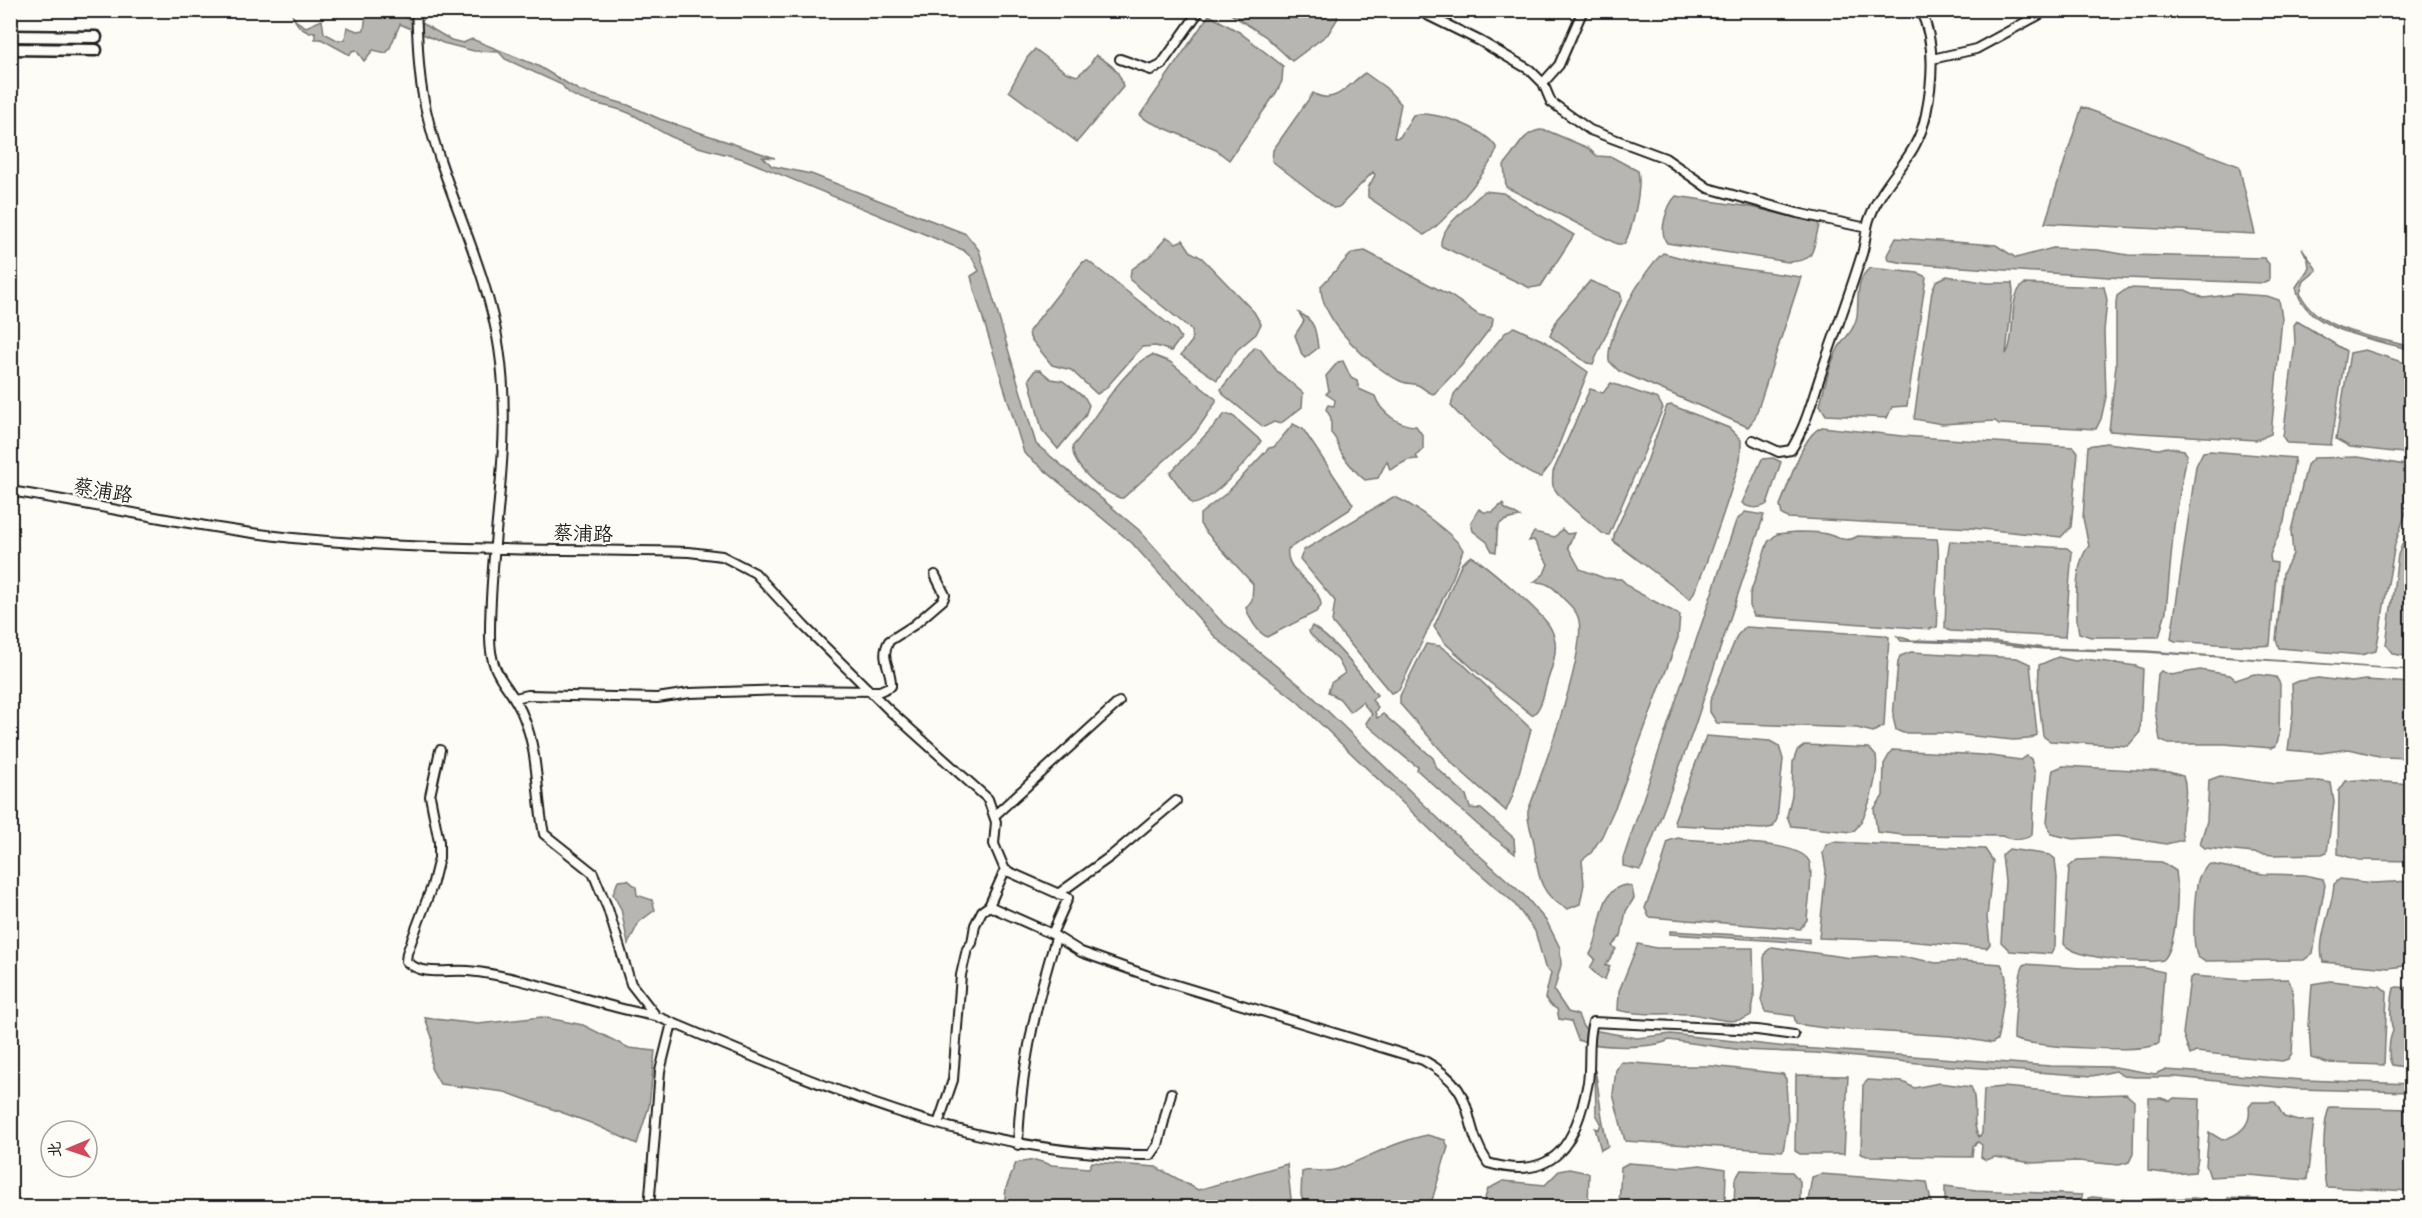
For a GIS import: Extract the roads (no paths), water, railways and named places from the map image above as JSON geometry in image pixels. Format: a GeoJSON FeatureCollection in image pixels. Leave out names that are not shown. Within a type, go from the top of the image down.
{"type":"FeatureCollection","features":[{"type":"Feature","properties":{"kind":"street"},"geometry":{"type":"LineString","coordinates":[[1120,58],[1151,70],[1161,66],[1200,10]]}},
{"type":"Feature","properties":{"kind":"street"},"geometry":{"type":"LineString","coordinates":[[1417,10],[1480,41],[1530,70],[1543,83],[1548,98],[1570,118],[1606,137],[1665,158],[1708,188],[1797,213],[1867,228]]}},
{"type":"Feature","properties":{"kind":"street"},"geometry":{"type":"LineString","coordinates":[[1543,83],[1558,65],[1583,10]]}},
{"type":"Feature","properties":{"kind":"street"},"geometry":{"type":"LineString","coordinates":[[1752,440],[1779,452],[1791,450],[1797,441],[1809,413],[1862,255],[1867,228],[1889,182],[1919,141],[1929,94],[1932,59],[1929,37],[1920,10]]}},
{"type":"Feature","properties":{"kind":"street"},"geometry":{"type":"LineString","coordinates":[[1932,59],[1977,49],[2048,10]]}},
{"type":"Feature","properties":{"kind":"street"},"geometry":{"type":"LineString","coordinates":[[416,14],[426,110],[483,285],[499,347],[502,376],[502,473],[490,638],[492,666],[515,698],[532,745],[544,834],[593,873],[608,909],[631,984],[656,1016]]}},
{"type":"Feature","properties":{"kind":"street"},"geometry":{"type":"LineString","coordinates":[[10,36],[96,37]]}},
{"type":"Feature","properties":{"kind":"street"},"geometry":{"type":"LineString","coordinates":[[10,49],[96,50]]}},
{"type":"Feature","properties":{"kind":"street","name":"蔡浦路"},"geometry":{"type":"LineString","coordinates":[[10,491],[230,530],[293,538],[364,544],[689,552],[722,556],[755,573],[868,690],[988,799],[994,816],[994,844],[1005,870]]}},
{"type":"Feature","properties":{"kind":"street"},"geometry":{"type":"LineString","coordinates":[[515,698],[549,695],[657,698],[690,693],[880,691],[891,686],[892,679],[884,660],[889,641],[922,619],[943,600],[945,595],[934,575]]}},
{"type":"Feature","properties":{"kind":"street"},"geometry":{"type":"LineString","coordinates":[[994,816],[1119,702]]}},
{"type":"Feature","properties":{"kind":"street"},"geometry":{"type":"LineString","coordinates":[[440,750],[430,796],[439,842],[439,858],[432,886],[406,961],[424,970],[466,970],[500,976],[623,1011],[656,1016],[880,1108],[1018,1145],[1096,1153],[1151,1155],[1158,1145],[1171,1093]]}},
{"type":"Feature","properties":{"kind":"street"},"geometry":{"type":"LineString","coordinates":[[1058,894],[1111,856],[1176,801]]}},
{"type":"Feature","properties":{"kind":"street"},"geometry":{"type":"LineString","coordinates":[[938,1124],[953,1080],[961,975],[967,949],[972,943],[975,925],[982,911],[989,906],[1005,870],[1068,898],[1054,936],[1027,1055],[1019,1104],[1018,1145]]}},
{"type":"Feature","properties":{"kind":"street"},"geometry":{"type":"LineString","coordinates":[[989,906],[1054,936],[1081,952],[1160,980],[1423,1060],[1445,1073],[1461,1091],[1488,1163],[1508,1168],[1521,1169],[1538,1165],[1554,1159],[1566,1148],[1588,1082],[1589,1046],[1593,1022],[1602,1020],[1757,1030],[1794,1035]]}},
{"type":"Feature","properties":{"kind":"street"},"geometry":{"type":"LineString","coordinates":[[649,1208],[660,1071],[672,1023]]}}]}
